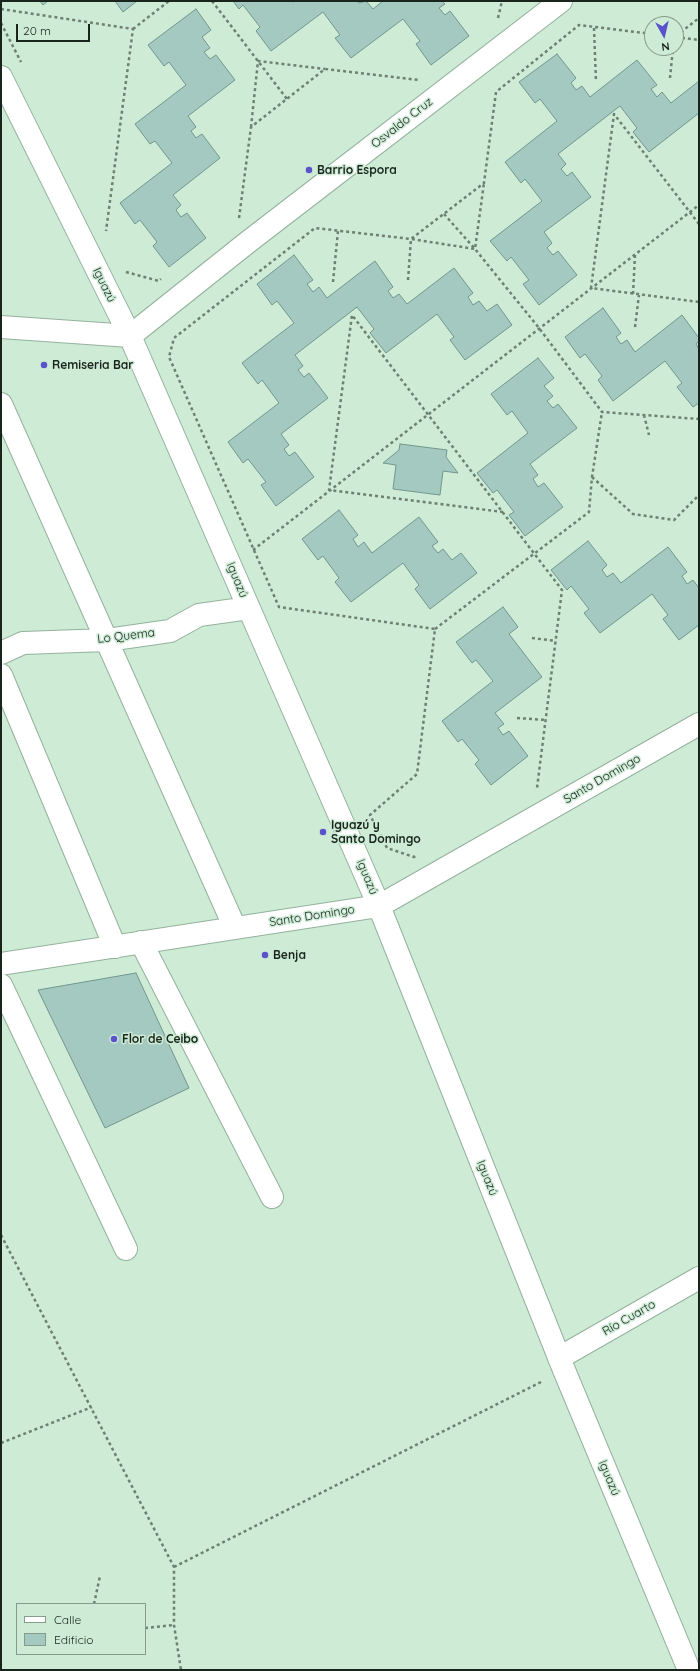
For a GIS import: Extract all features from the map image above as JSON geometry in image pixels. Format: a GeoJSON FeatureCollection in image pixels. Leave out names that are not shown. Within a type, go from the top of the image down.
{"type":"FeatureCollection","features":[{"type":"Feature","properties":{"kind":"street","name":"Osvaldo Cruz"},"geometry":{"type":"LineString","coordinates":[[130,336],[248,242],[561,1]]}},
{"type":"Feature","properties":{"kind":"street","name":"Iguazú"},"geometry":{"type":"LineString","coordinates":[[1,77],[130,336],[379,906],[561,1364],[689,1670]]}},
{"type":"Feature","properties":{"kind":"street"},"geometry":{"type":"LineString","coordinates":[[1,327],[130,336]]}},
{"type":"Feature","properties":{"kind":"street"},"geometry":{"type":"LineString","coordinates":[[1,404],[235,928]]}},
{"type":"Feature","properties":{"kind":"street","name":"Lo Quema"},"geometry":{"type":"LineString","coordinates":[[1,653],[23,643],[107,640],[170,631],[199,614],[249,608]]}},
{"type":"Feature","properties":{"kind":"street"},"geometry":{"type":"LineString","coordinates":[[1,675],[115,946]]}},
{"type":"Feature","properties":{"kind":"street","name":"Santo Domingo"},"geometry":{"type":"LineString","coordinates":[[1,964],[379,906],[699,724]]}},
{"type":"Feature","properties":{"kind":"street"},"geometry":{"type":"LineString","coordinates":[[141,942],[272,1197]]}},
{"type":"Feature","properties":{"kind":"street"},"geometry":{"type":"LineString","coordinates":[[1,985],[126,1249]]}},
{"type":"Feature","properties":{"kind":"street","name":"Río Cuarto"},"geometry":{"type":"LineString","coordinates":[[561,1364],[699,1278]]}},
{"type":"Feature","properties":{"kind":"path"},"geometry":{"type":"LineString","coordinates":[[110,238],[106,231],[133,30],[169,1]]}},
{"type":"Feature","properties":{"kind":"path"},"geometry":{"type":"LineString","coordinates":[[212,1],[287,98]]}},
{"type":"Feature","properties":{"kind":"path"},"geometry":{"type":"LineString","coordinates":[[494,22],[500,17],[502,1]]}},
{"type":"Feature","properties":{"kind":"path"},"geometry":{"type":"LineString","coordinates":[[1,9],[133,30]]}},
{"type":"Feature","properties":{"kind":"path"},"geometry":{"type":"LineString","coordinates":[[684,30],[699,18]]}},
{"type":"Feature","properties":{"kind":"path"},"geometry":{"type":"LineString","coordinates":[[475,249],[496,92],[578,25],[644,33]]}},
{"type":"Feature","properties":{"kind":"path"},"geometry":{"type":"LineString","coordinates":[[594,28],[596,82]]}},
{"type":"Feature","properties":{"kind":"path"},"geometry":{"type":"LineString","coordinates":[[684,38],[699,40]]}},
{"type":"Feature","properties":{"kind":"path"},"geometry":{"type":"LineString","coordinates":[[670,78],[672,56]]}},
{"type":"Feature","properties":{"kind":"path"},"geometry":{"type":"LineString","coordinates":[[258,61],[419,80],[425,75]]}},
{"type":"Feature","properties":{"kind":"path"},"geometry":{"type":"LineString","coordinates":[[239,219],[258,61]]}},
{"type":"Feature","properties":{"kind":"path"},"geometry":{"type":"LineString","coordinates":[[251,127],[325,69]]}},
{"type":"Feature","properties":{"kind":"path"},"geometry":{"type":"LineString","coordinates":[[591,288],[614,114],[699,224]]}},
{"type":"Feature","properties":{"kind":"path"},"geometry":{"type":"LineString","coordinates":[[408,280],[411,239],[484,183]]}},
{"type":"Feature","properties":{"kind":"path"},"geometry":{"type":"LineString","coordinates":[[236,578],[253,549],[699,205]]}},
{"type":"Feature","properties":{"kind":"path"},"geometry":{"type":"LineString","coordinates":[[421,853],[414,857],[386,848],[370,814],[417,774],[435,629],[589,512],[592,477],[602,412],[539,328],[475,249],[444,214]]}},
{"type":"Feature","properties":{"kind":"path"},"geometry":{"type":"LineString","coordinates":[[435,629],[279,607],[169,357],[174,338],[315,228],[411,239],[475,249]]}},
{"type":"Feature","properties":{"kind":"path"},"geometry":{"type":"LineString","coordinates":[[333,282],[338,231]]}},
{"type":"Feature","properties":{"kind":"path"},"geometry":{"type":"LineString","coordinates":[[633,294],[635,254]]}},
{"type":"Feature","properties":{"kind":"path"},"geometry":{"type":"LineString","coordinates":[[123,265],[126,272],[159,280],[165,276]]}},
{"type":"Feature","properties":{"kind":"path"},"geometry":{"type":"LineString","coordinates":[[591,288],[699,302]]}},
{"type":"Feature","properties":{"kind":"path"},"geometry":{"type":"LineString","coordinates":[[635,328],[639,295]]}},
{"type":"Feature","properties":{"kind":"path"},"geometry":{"type":"LineString","coordinates":[[329,490],[352,315],[562,590],[537,788]]}},
{"type":"Feature","properties":{"kind":"path"},"geometry":{"type":"LineString","coordinates":[[602,412],[699,419]]}},
{"type":"Feature","properties":{"kind":"path"},"geometry":{"type":"LineString","coordinates":[[644,415],[650,435]]}},
{"type":"Feature","properties":{"kind":"path"},"geometry":{"type":"LineString","coordinates":[[592,477],[633,514],[674,520],[699,495]]}},
{"type":"Feature","properties":{"kind":"path"},"geometry":{"type":"LineString","coordinates":[[329,490],[502,512]]}},
{"type":"Feature","properties":{"kind":"path"},"geometry":{"type":"LineString","coordinates":[[532,638],[556,641]]}},
{"type":"Feature","properties":{"kind":"path"},"geometry":{"type":"LineString","coordinates":[[517,718],[546,720]]}},
{"type":"Feature","properties":{"kind":"path"},"geometry":{"type":"LineString","coordinates":[[530,792],[544,784]]}},
{"type":"Feature","properties":{"kind":"path"},"geometry":{"type":"LineString","coordinates":[[1,1235],[174,1567],[174,1625],[181,1670]]}},
{"type":"Feature","properties":{"kind":"path"},"geometry":{"type":"LineString","coordinates":[[174,1567],[561,1364]]}},
{"type":"Feature","properties":{"kind":"path"},"geometry":{"type":"LineString","coordinates":[[1,1443],[92,1408]]}},
{"type":"Feature","properties":{"kind":"path"},"geometry":{"type":"LineString","coordinates":[[94,1603],[100,1576]]}},
{"type":"Feature","properties":{"kind":"path"},"geometry":{"type":"LineString","coordinates":[[146,1628],[174,1625]]}},
{"type":"Feature","properties":{"kind":"building"},"geometry":{"type":"Polygon","coordinates":[[[40,1],[48,1],[43,5],[40,1]]]}},
{"type":"Feature","properties":{"kind":"building"},"geometry":{"type":"Polygon","coordinates":[[[115,1],[137,1],[123,12],[115,1]]]}},
{"type":"Feature","properties":{"kind":"building"},"geometry":{"type":"Polygon","coordinates":[[[233,1],[357,1],[359,3],[366,1],[373,9],[383,1],[442,1],[445,4],[439,8],[445,15],[450,11],[469,36],[431,65],[416,44],[420,41],[403,19],[351,58],[335,38],[340,35],[323,12],[271,51],[256,31],[260,27],[243,5],[239,9],[233,1]]]}},
{"type":"Feature","properties":{"kind":"building"},"geometry":{"type":"Polygon","coordinates":[[[196,9],[211,30],[202,37],[210,48],[204,52],[210,59],[216,55],[235,80],[188,116],[196,127],[191,131],[196,138],[202,134],[220,158],[173,195],[181,205],[176,210],[181,217],[187,213],[206,238],[169,267],[153,246],[157,242],[140,220],[135,224],[120,203],[172,163],[155,141],[150,144],[135,124],[186,85],[169,62],[164,66],[148,45],[196,9]]]}},
{"type":"Feature","properties":{"kind":"building"},"geometry":{"type":"Polygon","coordinates":[[[557,54],[576,78],[571,83],[576,90],[582,86],[590,97],[637,60],[657,85],[651,89],[657,97],[662,92],[671,103],[699,81],[699,113],[649,152],[633,132],[637,128],[620,106],[558,154],[566,164],[561,169],[567,176],[572,172],[591,197],[544,232],[552,243],[547,248],[553,255],[558,251],[577,275],[539,305],[523,284],[529,280],[511,257],[507,261],[490,241],[542,201],[525,179],[521,183],[505,162],[557,121],[540,99],[535,103],[519,82],[557,54]]]}},
{"type":"Feature","properties":{"kind":"building"},"geometry":{"type":"Polygon","coordinates":[[[294,255],[313,280],[307,284],[313,292],[319,287],[327,298],[375,261],[393,287],[388,291],[393,298],[399,294],[407,304],[454,268],[473,293],[468,297],[473,305],[479,301],[487,311],[497,304],[512,325],[465,360],[450,340],[454,337],[437,314],[386,353],[370,333],[374,329],[357,307],[295,355],[303,366],[298,370],[304,377],[309,373],[328,398],[281,434],[289,445],[284,449],[289,456],[295,452],[314,477],[276,506],[261,485],[266,482],[248,459],[243,463],[228,442],[279,403],[262,380],[258,384],[242,363],[294,323],[277,301],[272,305],[257,284],[294,255]]]}},
{"type":"Feature","properties":{"kind":"building"},"geometry":{"type":"Polygon","coordinates":[[[603,308],[621,333],[616,337],[621,344],[627,340],[635,352],[682,315],[699,338],[699,341],[696,344],[699,349],[699,403],[693,407],[677,387],[682,383],[665,361],[613,401],[598,380],[602,376],[585,354],[580,358],[565,337],[603,308]]]}},
{"type":"Feature","properties":{"kind":"building"},"geometry":{"type":"Polygon","coordinates":[[[538,358],[554,378],[544,386],[553,396],[547,401],[553,408],[558,404],[577,428],[530,464],[538,475],[533,479],[538,487],[544,483],[563,507],[525,536],[509,515],[514,512],[497,490],[493,493],[477,473],[528,433],[512,411],[507,415],[491,394],[538,358]]]}},
{"type":"Feature","properties":{"kind":"building"},"geometry":{"type":"Polygon","coordinates":[[[400,444],[447,450],[446,457],[458,473],[443,471],[440,495],[393,489],[396,465],[383,463],[399,450],[400,444]]]}},
{"type":"Feature","properties":{"kind":"building"},"geometry":{"type":"Polygon","coordinates":[[[339,510],[358,535],[353,539],[358,547],[364,542],[372,553],[419,517],[438,542],[432,546],[438,553],[443,549],[452,560],[461,553],[477,573],[430,609],[415,589],[419,585],[403,563],[351,602],[335,582],[339,578],[323,556],[318,560],[302,539],[339,510]]]}},
{"type":"Feature","properties":{"kind":"building"},"geometry":{"type":"Polygon","coordinates":[[[588,541],[607,565],[602,570],[607,577],[613,573],[621,583],[668,547],[687,572],[682,576],[687,584],[693,580],[699,588],[699,625],[679,640],[663,619],[668,615],[652,594],[600,633],[584,613],[589,609],[571,586],[567,590],[551,570],[588,541]]]}},
{"type":"Feature","properties":{"kind":"building"},"geometry":{"type":"Polygon","coordinates":[[[503,607],[518,627],[509,634],[542,677],[495,713],[504,724],[498,728],[503,735],[509,731],[528,756],[491,785],[475,764],[479,760],[462,739],[458,742],[442,721],[493,681],[476,660],[472,663],[456,642],[503,607]]]}},
{"type":"Feature","properties":{"kind":"building","name":"Flor de Ceibo"},"geometry":{"type":"Polygon","coordinates":[[[136,973],[189,1088],[105,1128],[38,990],[136,973]]]}},
{"type":"Feature","properties":{"kind":"place","name":"Barrio Espora"},"geometry":{"type":"Point","coordinates":[309,170]}},
{"type":"Feature","properties":{"kind":"place","name":"Remiseria Bar"},"geometry":{"type":"Point","coordinates":[44,365]}},
{"type":"Feature","properties":{"kind":"place","name":"Iguazú y Santo Domingo"},"geometry":{"type":"Point","coordinates":[323,832]}},
{"type":"Feature","properties":{"kind":"place","name":"Benja"},"geometry":{"type":"Point","coordinates":[265,955]}},
{"type":"Feature","properties":{"kind":"place","name":"Flor de Ceibo"},"geometry":{"type":"Point","coordinates":[114,1039]}}]}
